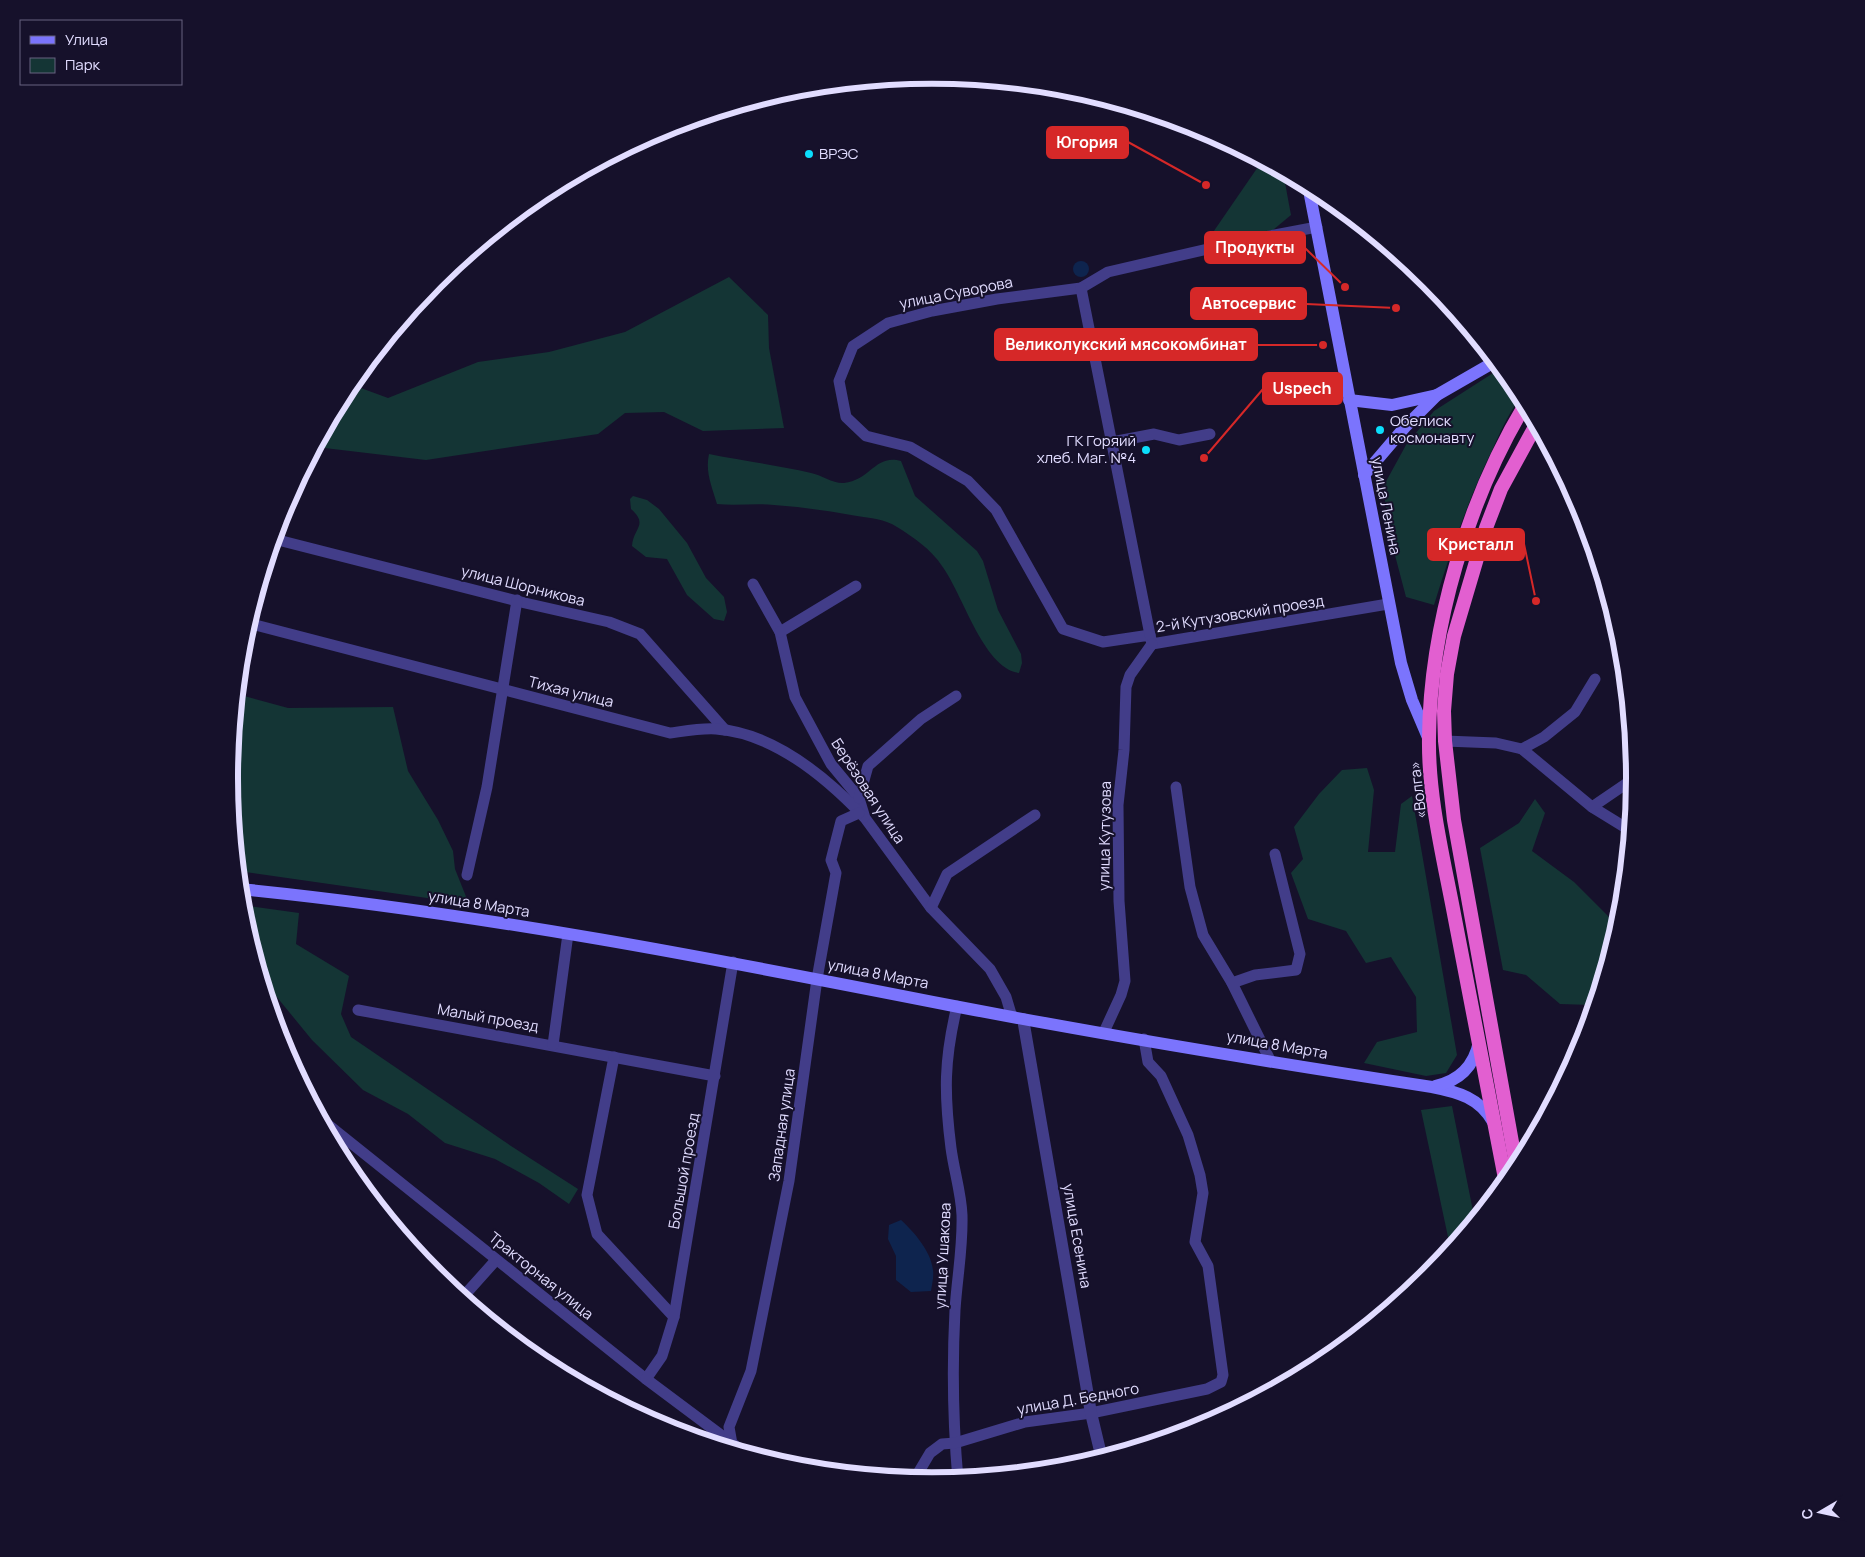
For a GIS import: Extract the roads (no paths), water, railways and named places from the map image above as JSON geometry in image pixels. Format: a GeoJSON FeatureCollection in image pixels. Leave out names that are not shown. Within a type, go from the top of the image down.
{"type":"FeatureCollection","features":[{"type":"Feature","properties":{"kind":"highway","name":"«Волга»"},"geometry":{"type":"LineString","coordinates":[[1504,1173],[1443,856],[1433,790],[1429,740],[1435,658],[1450,590],[1488,473],[1522,411]]}},
{"type":"Feature","properties":{"kind":"highway","name":"«Волга»"},"geometry":{"type":"LineString","coordinates":[[1515,1157],[1454,820],[1445,741],[1447,674],[1465,595],[1501,489],[1534,430]]}},
{"type":"Feature","properties":{"kind":"main road","name":"улица Ленина"},"geometry":{"type":"LineString","coordinates":[[1310,196],[1388,604],[1405,678],[1429,740]]}},
{"type":"Feature","properties":{"kind":"main road"},"geometry":{"type":"LineString","coordinates":[[1364,475],[1405,427],[1437,396],[1490,365]]}},
{"type":"Feature","properties":{"kind":"main road"},"geometry":{"type":"LineString","coordinates":[[1349,400],[1392,405],[1437,396]]}},
{"type":"Feature","properties":{"kind":"main road"},"geometry":{"type":"LineString","coordinates":[[1392,405],[1400,409],[1404,415],[1405,427]]}},
{"type":"Feature","properties":{"kind":"main road","name":"улица 8 Марта"},"geometry":{"type":"LineString","coordinates":[[247,890],[324,897],[568,934],[733,962],[1018,1018],[1454,1091],[1479,1104],[1488,1113],[1495,1126]]}},
{"type":"Feature","properties":{"kind":"main road"},"geometry":{"type":"LineString","coordinates":[[1432,1087],[1455,1080],[1465,1071],[1474,1059],[1479,1042]]}},
{"type":"Feature","properties":{"kind":"street","name":"улица Суворова"},"geometry":{"type":"LineString","coordinates":[[1103,642],[1063,629],[996,510],[968,482],[910,447],[866,436],[846,417],[839,381],[853,346],[888,323],[997,298],[1081,288],[1108,272],[1238,242],[1317,227]]}},
{"type":"Feature","properties":{"kind":"street"},"geometry":{"type":"LineString","coordinates":[[1081,288],[1151,640]]}},
{"type":"Feature","properties":{"kind":"street"},"geometry":{"type":"LineString","coordinates":[[1112,442],[1154,434],[1179,440],[1210,434]]}},
{"type":"Feature","properties":{"kind":"street","name":"улица Шорникова"},"geometry":{"type":"LineString","coordinates":[[280,541],[517,600],[526,604],[609,622],[640,634],[725,730]]}},
{"type":"Feature","properties":{"kind":"street","name":"Берёзовая улица"},"geometry":{"type":"LineString","coordinates":[[753,584],[780,632],[795,697],[831,764],[859,798],[862,815],[931,908],[990,969],[1018,1018]]}},
{"type":"Feature","properties":{"kind":"street"},"geometry":{"type":"LineString","coordinates":[[780,632],[856,586]]}},
{"type":"Feature","properties":{"kind":"street"},"geometry":{"type":"LineString","coordinates":[[467,875],[487,787],[517,600]]}},
{"type":"Feature","properties":{"kind":"street","name":"2-й Кутузовский проезд"},"geometry":{"type":"LineString","coordinates":[[1103,642],[1151,640],[1388,604]]}},
{"type":"Feature","properties":{"kind":"street","name":"Тихая улица"},"geometry":{"type":"LineString","coordinates":[[255,625],[670,733],[714,729],[762,740],[796,760],[834,787],[862,815]]}},
{"type":"Feature","properties":{"kind":"street","name":"улица Кутузова"},"geometry":{"type":"LineString","coordinates":[[1104,1032],[1125,982],[1119,901],[1118,805],[1124,750],[1126,687],[1130,675],[1151,640]]}},
{"type":"Feature","properties":{"kind":"street"},"geometry":{"type":"LineString","coordinates":[[1522,749],[1544,738],[1574,712],[1595,679]]}},
{"type":"Feature","properties":{"kind":"street"},"geometry":{"type":"LineString","coordinates":[[859,798],[868,766],[921,719],[956,696]]}},
{"type":"Feature","properties":{"kind":"street"},"geometry":{"type":"LineString","coordinates":[[1445,741],[1496,743],[1522,749],[1592,807],[1626,828]]}},
{"type":"Feature","properties":{"kind":"street"},"geometry":{"type":"LineString","coordinates":[[1592,807],[1627,783]]}},
{"type":"Feature","properties":{"kind":"street"},"geometry":{"type":"LineString","coordinates":[[1176,787],[1190,886],[1203,935],[1232,983],[1270,1060]]}},
{"type":"Feature","properties":{"kind":"street","name":"Западная улица"},"geometry":{"type":"LineString","coordinates":[[731,1443],[729,1428],[751,1371],[789,1181],[817,979],[836,873],[831,860],[841,821],[862,815]]}},
{"type":"Feature","properties":{"kind":"street"},"geometry":{"type":"LineString","coordinates":[[931,908],[947,874],[1035,815]]}},
{"type":"Feature","properties":{"kind":"street"},"geometry":{"type":"LineString","coordinates":[[1232,983],[1255,975],[1296,970],[1300,954],[1275,854]]}},
{"type":"Feature","properties":{"kind":"street"},"geometry":{"type":"LineString","coordinates":[[553,1045],[568,934]]}},
{"type":"Feature","properties":{"kind":"street","name":"Большой проезд"},"geometry":{"type":"LineString","coordinates":[[646,1379],[662,1356],[674,1317],[733,962]]}},
{"type":"Feature","properties":{"kind":"street","name":"улица Ушакова"},"geometry":{"type":"LineString","coordinates":[[957,1006],[947,1048],[945,1097],[952,1151],[961,1195],[962,1218],[955,1311],[952,1405],[957,1472]]}},
{"type":"Feature","properties":{"kind":"street","name":"Малый проезд"},"geometry":{"type":"LineString","coordinates":[[358,1010],[715,1076]]}},
{"type":"Feature","properties":{"kind":"street","name":"улица Есенина"},"geometry":{"type":"LineString","coordinates":[[1018,1018],[1101,1453]]}},
{"type":"Feature","properties":{"kind":"street","name":"улица Д. Бедного"},"geometry":{"type":"LineString","coordinates":[[918,1473],[930,1453],[942,1444],[955,1443],[1024,1422],[1092,1413],[1207,1389],[1221,1382],[1223,1375],[1208,1266],[1195,1242],[1203,1193],[1200,1175],[1188,1135],[1165,1084],[1161,1076],[1148,1062],[1144,1039]]}},
{"type":"Feature","properties":{"kind":"street"},"geometry":{"type":"LineString","coordinates":[[614,1057],[587,1195],[597,1234],[674,1317]]}},
{"type":"Feature","properties":{"kind":"street","name":"Тракторная улица"},"geometry":{"type":"LineString","coordinates":[[332,1128],[725,1441]]}},
{"type":"Feature","properties":{"kind":"street"},"geometry":{"type":"LineString","coordinates":[[466,1294],[496,1260]]}},
{"type":"Feature","properties":{"kind":"water"},"geometry":{"type":"Polygon","coordinates":[[[1081,261],[1089,269],[1081,277],[1073,269],[1081,261]]]}},
{"type":"Feature","properties":{"kind":"water"},"geometry":{"type":"Polygon","coordinates":[[[901,1220],[916,1236],[932,1263],[933,1280],[931,1291],[911,1292],[896,1280],[896,1256],[888,1239],[889,1225],[901,1220]]]}},
{"type":"Feature","properties":{"kind":"place","name":"ВРЭС"},"geometry":{"type":"Point","coordinates":[809,154]}},
{"type":"Feature","properties":{"kind":"place","name":"Югория"},"geometry":{"type":"Point","coordinates":[1206,185]}},
{"type":"Feature","properties":{"kind":"place","name":"Продукты"},"geometry":{"type":"Point","coordinates":[1345,287]}},
{"type":"Feature","properties":{"kind":"place","name":"Автосервис"},"geometry":{"type":"Point","coordinates":[1396,308]}},
{"type":"Feature","properties":{"kind":"place","name":"Великолукский мясокомбинат"},"geometry":{"type":"Point","coordinates":[1323,345]}},
{"type":"Feature","properties":{"kind":"place","name":"Обелиск космонавту"},"geometry":{"type":"Point","coordinates":[1380,430]}},
{"type":"Feature","properties":{"kind":"place","name":"ГК Горяий хлеб. Маг. №4"},"geometry":{"type":"Point","coordinates":[1146,450]}},
{"type":"Feature","properties":{"kind":"place","name":"Uspech"},"geometry":{"type":"Point","coordinates":[1204,458]}},
{"type":"Feature","properties":{"kind":"place","name":"Кристалл"},"geometry":{"type":"Point","coordinates":[1536,601]}}]}
